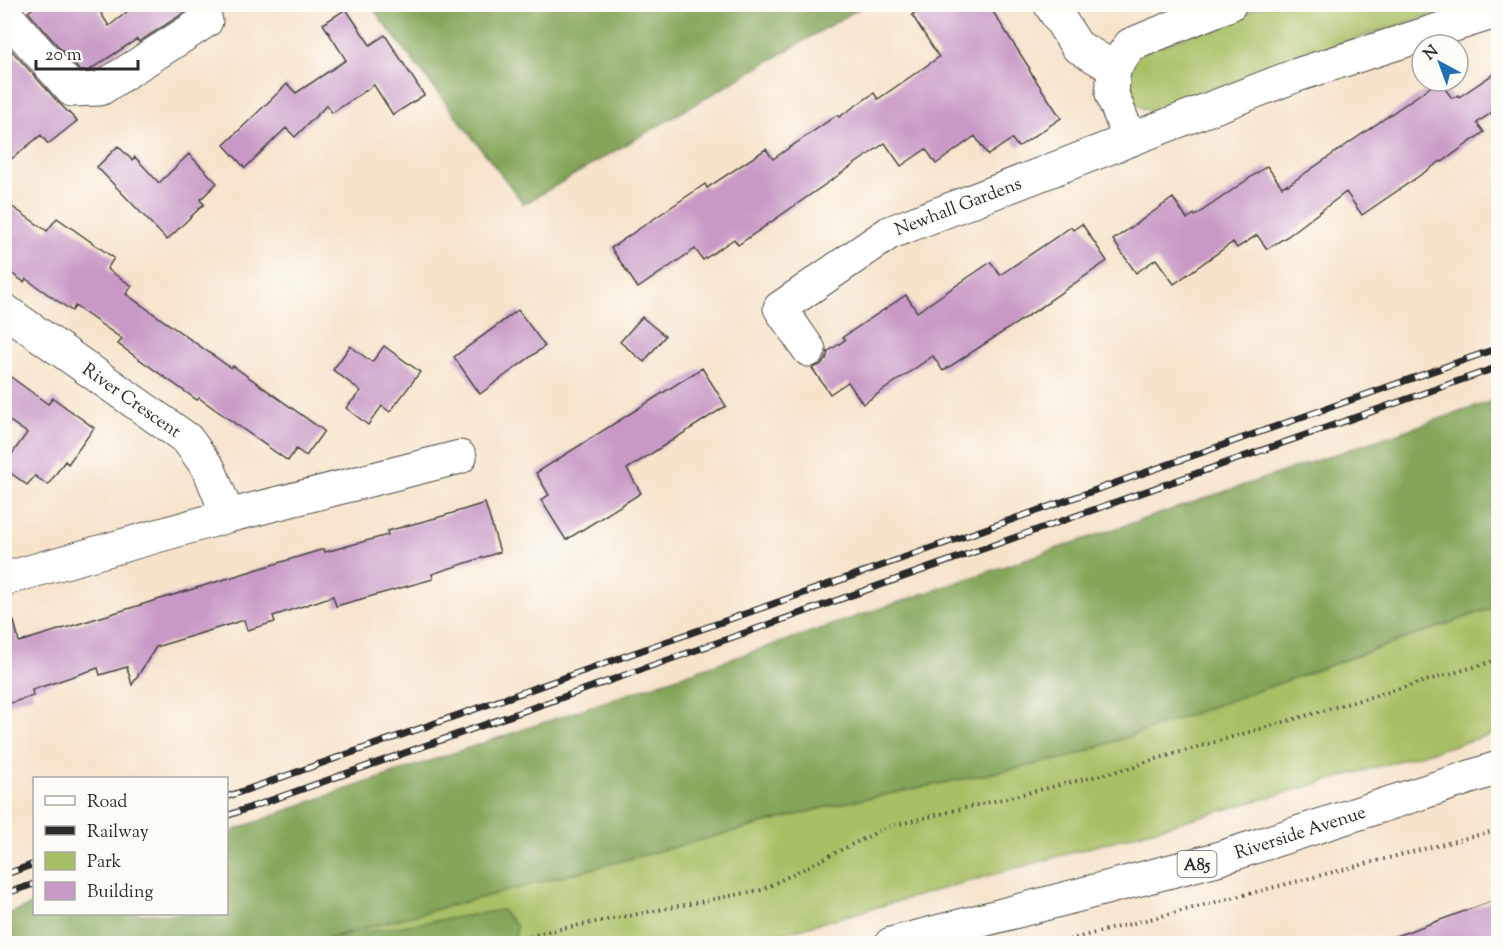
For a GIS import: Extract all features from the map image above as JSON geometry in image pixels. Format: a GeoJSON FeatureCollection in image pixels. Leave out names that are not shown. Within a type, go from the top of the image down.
{"type":"FeatureCollection","features":[{"type":"Feature","properties":{"kind":"street"},"geometry":{"type":"LineString","coordinates":[[1050,4],[1077,46],[1114,68]]}},
{"type":"Feature","properties":{"kind":"street"},"geometry":{"type":"LineString","coordinates":[[1130,140],[1113,94],[1114,68],[1130,45],[1230,4]]}},
{"type":"Feature","properties":{"kind":"street","name":"Newhall Gardens"},"geometry":{"type":"LineString","coordinates":[[809,350],[780,308],[889,233],[1297,75],[1498,11]]}},
{"type":"Feature","properties":{"kind":"street"},"geometry":{"type":"LineString","coordinates":[[4,12],[72,90],[100,89],[206,21]]}},
{"type":"Feature","properties":{"kind":"street","name":"River Crescent"},"geometry":{"type":"LineString","coordinates":[[4,310],[187,439],[209,470],[228,516]]}},
{"type":"Feature","properties":{"kind":"street"},"geometry":{"type":"LineString","coordinates":[[4,579],[228,516],[460,457]]}},
{"type":"Feature","properties":{"kind":"street","name":"Riverside Avenue"},"geometry":{"type":"LineString","coordinates":[[891,944],[1217,859],[1498,768]]}},
{"type":"Feature","properties":{"kind":"path"},"geometry":{"type":"LineString","coordinates":[[514,944],[540,933],[761,890],[887,827],[1134,767],[1498,660]]}},
{"type":"Feature","properties":{"kind":"path"},"geometry":{"type":"LineString","coordinates":[[1052,944],[1498,830]]}},
{"type":"Feature","properties":{"kind":"green space"},"geometry":{"type":"Polygon","coordinates":[[[370,5],[865,5],[524,204],[370,5]]]}},
{"type":"Feature","properties":{"kind":"green space"},"geometry":{"type":"Polygon","coordinates":[[[1265,5],[1464,5],[1292,59],[1155,113],[1134,104],[1125,80],[1137,55],[1265,5]]]}},
{"type":"Feature","properties":{"kind":"green space"},"geometry":{"type":"Polygon","coordinates":[[[1498,399],[1498,606],[1067,758],[838,804],[327,938],[502,910],[517,927],[514,943],[317,944],[317,940],[304,944],[5,943],[5,915],[33,904],[33,915],[228,915],[228,833],[309,802],[1498,399]]]}},
{"type":"Feature","properties":{"kind":"green space"},"geometry":{"type":"Polygon","coordinates":[[[1498,606],[1498,733],[749,943],[304,944],[838,804],[1067,758],[1498,606]]]}},
{"type":"Feature","properties":{"kind":"building"},"geometry":{"type":"Polygon","coordinates":[[[40,4],[95,4],[109,26],[137,4],[198,4],[139,42],[137,39],[88,71],[80,71],[28,12],[40,4]]]}},
{"type":"Feature","properties":{"kind":"building"},"geometry":{"type":"Polygon","coordinates":[[[908,4],[988,4],[1061,118],[1018,147],[1012,139],[988,155],[975,136],[936,164],[926,149],[901,166],[885,143],[738,245],[734,239],[703,260],[695,249],[638,288],[611,248],[705,184],[707,188],[766,149],[773,159],[837,115],[839,117],[874,93],[878,99],[939,57],[912,15],[914,14],[908,4]]]}},
{"type":"Feature","properties":{"kind":"building"},"geometry":{"type":"Polygon","coordinates":[[[346,9],[370,45],[385,35],[424,95],[393,115],[374,85],[332,113],[327,105],[295,137],[286,128],[245,168],[224,145],[287,84],[296,93],[346,60],[323,24],[346,9]]]}},
{"type":"Feature","properties":{"kind":"building"},"geometry":{"type":"Polygon","coordinates":[[[4,42],[77,121],[48,144],[41,135],[4,165],[4,42]]]}},
{"type":"Feature","properties":{"kind":"building"},"geometry":{"type":"Polygon","coordinates":[[[1498,71],[1498,108],[1477,123],[1484,132],[1362,215],[1346,192],[1267,249],[1257,235],[1237,248],[1233,242],[1174,284],[1156,259],[1136,273],[1113,240],[1173,198],[1187,219],[1194,214],[1195,216],[1267,166],[1282,187],[1288,185],[1422,93],[1448,93],[1452,98],[1470,93],[1470,90],[1498,71]]]}},
{"type":"Feature","properties":{"kind":"building"},"geometry":{"type":"Polygon","coordinates":[[[118,146],[132,160],[135,157],[159,183],[189,154],[217,183],[200,200],[204,204],[167,240],[97,167],[118,146]]]}},
{"type":"Feature","properties":{"kind":"building"},"geometry":{"type":"Polygon","coordinates":[[[4,201],[47,231],[57,218],[114,258],[107,269],[132,286],[126,294],[324,431],[306,456],[296,449],[288,461],[118,344],[122,339],[75,306],[72,311],[26,279],[24,282],[4,268],[4,201]]]}},
{"type":"Feature","properties":{"kind":"building"},"geometry":{"type":"Polygon","coordinates":[[[1082,224],[1107,261],[943,371],[933,356],[863,404],[848,382],[830,394],[812,368],[820,365],[826,359],[827,352],[845,340],[843,337],[906,295],[917,312],[991,262],[1000,275],[1071,227],[1073,230],[1082,224]]]}},
{"type":"Feature","properties":{"kind":"building"},"geometry":{"type":"Polygon","coordinates":[[[518,310],[545,346],[480,394],[454,357],[518,310]]]}},
{"type":"Feature","properties":{"kind":"building"},"geometry":{"type":"Polygon","coordinates":[[[642,317],[665,336],[644,362],[620,342],[642,317]]]}},
{"type":"Feature","properties":{"kind":"building"},"geometry":{"type":"Polygon","coordinates":[[[350,346],[372,362],[384,346],[420,372],[390,412],[382,406],[368,425],[346,408],[361,391],[333,370],[350,346]]]}},
{"type":"Feature","properties":{"kind":"building"},"geometry":{"type":"Polygon","coordinates":[[[702,368],[726,406],[627,469],[641,493],[566,540],[541,500],[549,495],[536,473],[702,368]]]}},
{"type":"Feature","properties":{"kind":"building"},"geometry":{"type":"Polygon","coordinates":[[[4,372],[48,404],[53,398],[94,428],[68,464],[65,461],[48,485],[35,476],[27,485],[4,468],[27,433],[4,417],[4,372]]]}},
{"type":"Feature","properties":{"kind":"building"},"geometry":{"type":"Polygon","coordinates":[[[485,503],[500,552],[432,574],[433,579],[336,606],[333,596],[273,616],[275,622],[247,630],[244,620],[156,647],[132,685],[127,667],[100,675],[98,668],[32,690],[33,696],[4,705],[4,623],[14,621],[19,642],[324,549],[325,552],[388,535],[387,531],[485,503]]]}},
{"type":"Feature","properties":{"kind":"building"},"geometry":{"type":"Polygon","coordinates":[[[1498,899],[1498,944],[1386,944],[1385,940],[1498,899]]]}},
{"type":"Feature","properties":{"kind":"railway"},"geometry":{"type":"LineString","coordinates":[[228,796],[1498,348]]}},
{"type":"Feature","properties":{"kind":"railway"},"geometry":{"type":"LineString","coordinates":[[228,815],[1498,367]]}},
{"type":"Feature","properties":{"kind":"railway"},"geometry":{"type":"LineString","coordinates":[[4,875],[33,864]]}},
{"type":"Feature","properties":{"kind":"railway"},"geometry":{"type":"LineString","coordinates":[[4,894],[33,884]]}}]}
